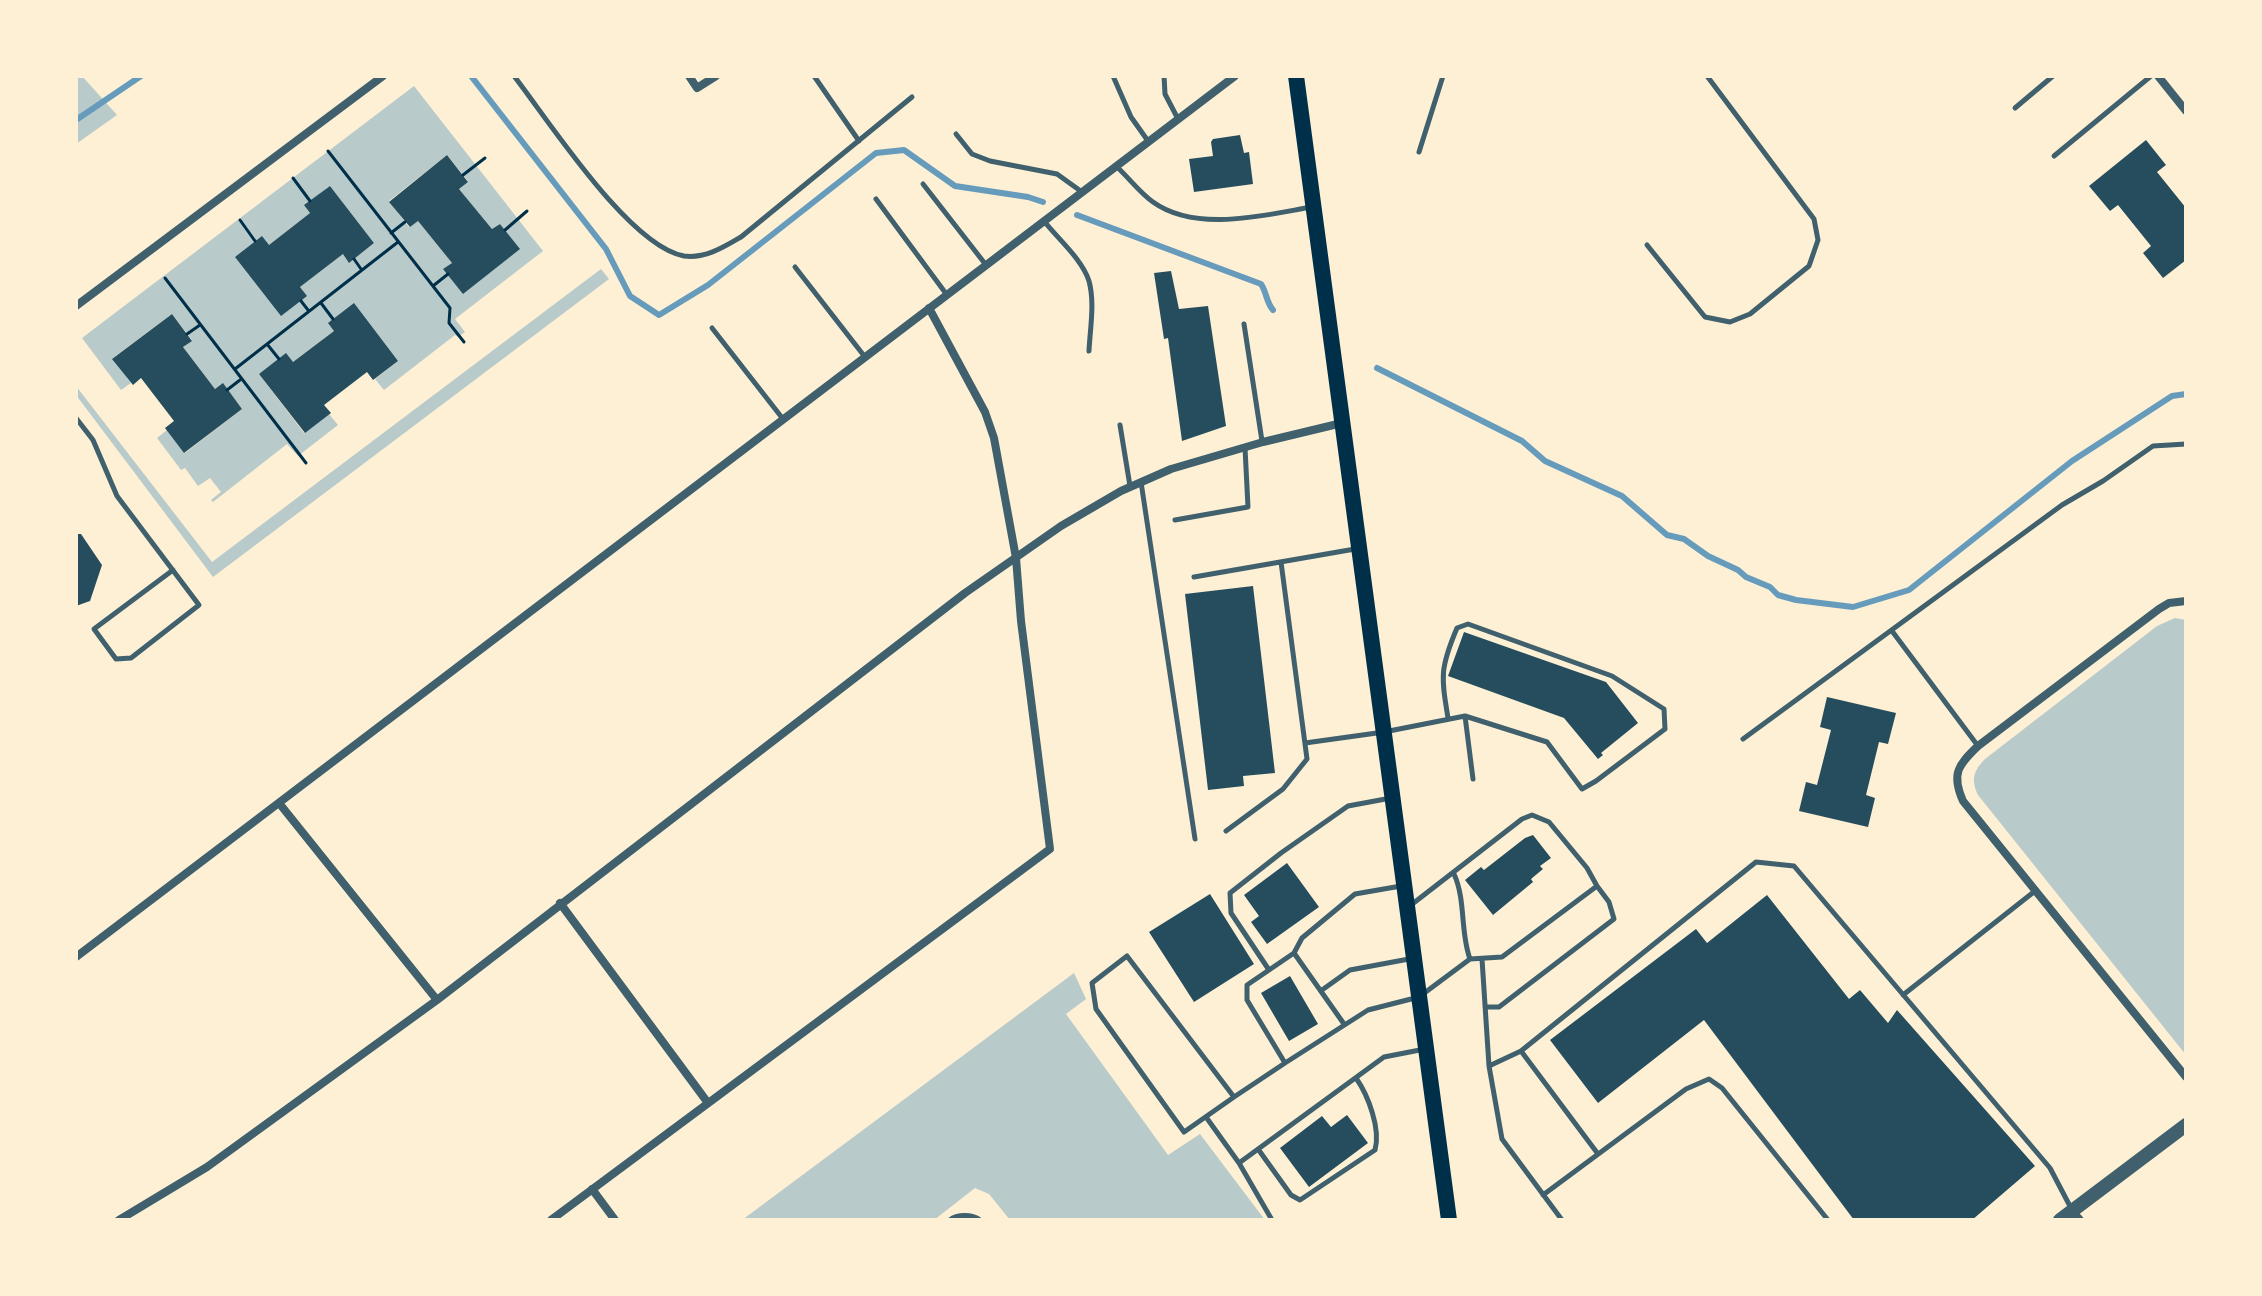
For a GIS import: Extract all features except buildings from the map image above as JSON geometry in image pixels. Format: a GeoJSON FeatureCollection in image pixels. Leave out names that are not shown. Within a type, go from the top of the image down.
{"type":"FeatureCollection","features":[{"type":"Feature","properties":{"kind":"main road"},"geometry":{"type":"LineString","coordinates":[[1296,76],[1449,1220]]}},
{"type":"Feature","properties":{"kind":"street"},"geometry":{"type":"LineString","coordinates":[[76,306],[383,76]]}},
{"type":"Feature","properties":{"kind":"street"},"geometry":{"type":"LineString","coordinates":[[689,76],[697,88],[716,76]]}},
{"type":"Feature","properties":{"kind":"street"},"geometry":{"type":"LineString","coordinates":[[76,957],[1235,76]]}},
{"type":"Feature","properties":{"kind":"street"},"geometry":{"type":"LineString","coordinates":[[2158,76],[2186,111]]}},
{"type":"Feature","properties":{"kind":"street"},"geometry":{"type":"LineString","coordinates":[[551,1220],[1050,849],[1016,558],[994,438],[985,412],[929,308]]}},
{"type":"Feature","properties":{"kind":"street"},"geometry":{"type":"LineString","coordinates":[[119,1220],[207,1167],[437,1000],[965,593],[1061,526],[1130,487],[1171,469],[1343,423]]}},
{"type":"Feature","properties":{"kind":"street"},"geometry":{"type":"LineString","coordinates":[[2184,601],[2159,609],[1978,746],[1965,759],[1956,785],[1963,801],[2186,1077]]}},
{"type":"Feature","properties":{"kind":"street"},"geometry":{"type":"LineString","coordinates":[[279,803],[437,1000]]}},
{"type":"Feature","properties":{"kind":"street"},"geometry":{"type":"LineString","coordinates":[[560,903],[708,1103]]}},
{"type":"Feature","properties":{"kind":"street"},"geometry":{"type":"LineString","coordinates":[[2060,1220],[2076,1215],[2186,1125]]}},
{"type":"Feature","properties":{"kind":"street"},"geometry":{"type":"LineString","coordinates":[[592,1189],[615,1220]]}},
{"type":"Feature","properties":{"kind":"lane"},"geometry":{"type":"LineString","coordinates":[[514,76],[614,207],[658,246],[685,256],[712,254],[741,237],[912,97]]}},
{"type":"Feature","properties":{"kind":"lane"},"geometry":{"type":"LineString","coordinates":[[814,76],[859,141]]}},
{"type":"Feature","properties":{"kind":"lane"},"geometry":{"type":"LineString","coordinates":[[1113,76],[1131,117],[1148,141]]}},
{"type":"Feature","properties":{"kind":"lane"},"geometry":{"type":"LineString","coordinates":[[1164,76],[1165,94],[1178,119]]}},
{"type":"Feature","properties":{"kind":"lane"},"geometry":{"type":"LineString","coordinates":[[1419,152],[1443,76]]}},
{"type":"Feature","properties":{"kind":"lane"},"geometry":{"type":"LineString","coordinates":[[1647,245],[1705,317],[1730,322],[1750,314],[1809,266],[1818,240],[1814,219],[1707,76]]}},
{"type":"Feature","properties":{"kind":"lane"},"geometry":{"type":"LineString","coordinates":[[2015,108],[2053,76]]}},
{"type":"Feature","properties":{"kind":"lane"},"geometry":{"type":"LineString","coordinates":[[2054,156],[2151,76]]}},
{"type":"Feature","properties":{"kind":"lane"},"geometry":{"type":"LineString","coordinates":[[956,134],[972,154],[990,161],[1057,174],[1082,192]]}},
{"type":"Feature","properties":{"kind":"lane"},"geometry":{"type":"LineString","coordinates":[[1117,166],[1154,203],[1193,219],[1237,219],[1313,207]]}},
{"type":"Feature","properties":{"kind":"lane"},"geometry":{"type":"LineString","coordinates":[[923,184],[986,265]]}},
{"type":"Feature","properties":{"kind":"lane"},"geometry":{"type":"LineString","coordinates":[[876,199],[947,295]]}},
{"type":"Feature","properties":{"kind":"lane"},"geometry":{"type":"LineString","coordinates":[[1044,221],[1083,269],[1089,282],[1092,303],[1089,351]]}},
{"type":"Feature","properties":{"kind":"lane"},"geometry":{"type":"LineString","coordinates":[[795,267],[865,357]]}},
{"type":"Feature","properties":{"kind":"lane"},"geometry":{"type":"LineString","coordinates":[[1244,324],[1263,442]]}},
{"type":"Feature","properties":{"kind":"lane"},"geometry":{"type":"LineString","coordinates":[[712,328],[783,419]]}},
{"type":"Feature","properties":{"kind":"lane"},"geometry":{"type":"LineString","coordinates":[[76,418],[93,440],[117,496],[173,570],[199,605],[131,658],[116,659],[94,629],[173,570]]}},
{"type":"Feature","properties":{"kind":"lane"},"geometry":{"type":"LineString","coordinates":[[1120,425],[1130,487]]}},
{"type":"Feature","properties":{"kind":"lane"},"geometry":{"type":"LineString","coordinates":[[1743,739],[2062,505],[2153,446],[2186,444]]}},
{"type":"Feature","properties":{"kind":"lane"},"geometry":{"type":"LineString","coordinates":[[1175,520],[1248,507],[1245,448]]}},
{"type":"Feature","properties":{"kind":"lane"},"geometry":{"type":"LineString","coordinates":[[1141,482],[1195,839]]}},
{"type":"Feature","properties":{"kind":"lane"},"geometry":{"type":"LineString","coordinates":[[1194,577],[1360,548]]}},
{"type":"Feature","properties":{"kind":"lane"},"geometry":{"type":"LineString","coordinates":[[1226,831],[1283,789],[1307,759],[1281,562]]}},
{"type":"Feature","properties":{"kind":"lane"},"geometry":{"type":"LineString","coordinates":[[1305,743],[1465,716],[1547,742],[1582,789],[1665,729],[1664,709],[1612,676],[1468,624],[1457,628],[1443,660],[1442,684],[1448,718]]}},
{"type":"Feature","properties":{"kind":"lane"},"geometry":{"type":"LineString","coordinates":[[1892,631],[1978,746]]}},
{"type":"Feature","properties":{"kind":"lane"},"geometry":{"type":"LineString","coordinates":[[1465,716],[1473,779]]}},
{"type":"Feature","properties":{"kind":"lane"},"geometry":{"type":"LineString","coordinates":[[1269,970],[1231,913],[1230,893],[1348,806],[1392,797]]}},
{"type":"Feature","properties":{"kind":"lane"},"geometry":{"type":"LineString","coordinates":[[1407,908],[1522,819],[1532,815],[1549,822],[1587,868],[1609,902],[1614,919],[1499,1007],[1485,1007]]}},
{"type":"Feature","properties":{"kind":"lane"},"geometry":{"type":"LineString","coordinates":[[1489,1066],[1521,1051],[1756,862],[1794,866],[2050,1168],[2076,1215]]}},
{"type":"Feature","properties":{"kind":"lane"},"geometry":{"type":"LineString","coordinates":[[1454,874],[1459,884],[1470,959]]}},
{"type":"Feature","properties":{"kind":"lane"},"geometry":{"type":"LineString","coordinates":[[1285,1063],[1247,1000],[1247,985],[1294,953],[1302,938],[1355,894],[1404,885]]}},
{"type":"Feature","properties":{"kind":"lane"},"geometry":{"type":"LineString","coordinates":[[1234,1097],[1127,956],[1092,983],[1096,1009],[1184,1132],[1368,1010],[1419,997],[1470,959],[1502,957],[1597,886]]}},
{"type":"Feature","properties":{"kind":"lane"},"geometry":{"type":"LineString","coordinates":[[1903,995],[2035,890]]}},
{"type":"Feature","properties":{"kind":"lane"},"geometry":{"type":"LineString","coordinates":[[1294,953],[1344,1024]]}},
{"type":"Feature","properties":{"kind":"lane"},"geometry":{"type":"LineString","coordinates":[[1322,990],[1350,970],[1414,958]]}},
{"type":"Feature","properties":{"kind":"lane"},"geometry":{"type":"LineString","coordinates":[[1482,959],[1489,1066],[1502,1139],[1562,1220]]}},
{"type":"Feature","properties":{"kind":"lane"},"geometry":{"type":"LineString","coordinates":[[1239,1163],[1384,1057],[1426,1049]]}},
{"type":"Feature","properties":{"kind":"lane"},"geometry":{"type":"LineString","coordinates":[[1521,1051],[1598,1154]]}},
{"type":"Feature","properties":{"kind":"lane"},"geometry":{"type":"LineString","coordinates":[[1258,1149],[1282,1183],[1300,1200],[1366,1157],[1375,1150],[1378,1140],[1364,1090],[1356,1078]]}},
{"type":"Feature","properties":{"kind":"lane"},"geometry":{"type":"LineString","coordinates":[[1543,1195],[1686,1089],[1709,1079],[1722,1088],[1828,1220]]}},
{"type":"Feature","properties":{"kind":"lane"},"geometry":{"type":"LineString","coordinates":[[1206,1117],[1239,1163],[1272,1220]]}},
{"type":"Feature","properties":{"kind":"lane"},"geometry":{"type":"LineString","coordinates":[[950,1220],[975,1216],[980,1220]]}},
{"type":"Feature","properties":{"kind":"path"},"geometry":{"type":"LineString","coordinates":[[328,151],[450,308],[449,323],[464,342]]}},
{"type":"Feature","properties":{"kind":"path"},"geometry":{"type":"LineString","coordinates":[[463,175],[485,158]]}},
{"type":"Feature","properties":{"kind":"path"},"geometry":{"type":"LineString","coordinates":[[293,178],[310,201]]}},
{"type":"Feature","properties":{"kind":"path"},"geometry":{"type":"LineString","coordinates":[[505,230],[527,211]]}},
{"type":"Feature","properties":{"kind":"path"},"geometry":{"type":"LineString","coordinates":[[240,220],[255,241]]}},
{"type":"Feature","properties":{"kind":"path"},"geometry":{"type":"LineString","coordinates":[[391,233],[405,222]]}},
{"type":"Feature","properties":{"kind":"path"},"geometry":{"type":"LineString","coordinates":[[235,369],[398,242]]}},
{"type":"Feature","properties":{"kind":"path"},"geometry":{"type":"LineString","coordinates":[[354,259],[362,270]]}},
{"type":"Feature","properties":{"kind":"path"},"geometry":{"type":"LineString","coordinates":[[433,286],[448,274]]}},
{"type":"Feature","properties":{"kind":"path"},"geometry":{"type":"LineString","coordinates":[[165,278],[306,463]]}},
{"type":"Feature","properties":{"kind":"path"},"geometry":{"type":"LineString","coordinates":[[301,301],[309,311]]}},
{"type":"Feature","properties":{"kind":"path"},"geometry":{"type":"LineString","coordinates":[[321,302],[333,319]]}},
{"type":"Feature","properties":{"kind":"path"},"geometry":{"type":"LineString","coordinates":[[187,334],[201,324]]}},
{"type":"Feature","properties":{"kind":"path"},"geometry":{"type":"LineString","coordinates":[[267,344],[279,359]]}},
{"type":"Feature","properties":{"kind":"path"},"geometry":{"type":"LineString","coordinates":[[227,390],[242,379]]}},
{"type":"Feature","properties":{"kind":"shaded area"},"geometry":{"type":"Polygon","coordinates":[[[76,76],[82,76],[117,115],[76,144],[76,76]]]}},
{"type":"Feature","properties":{"kind":"shaded area"},"geometry":{"type":"Polygon","coordinates":[[[414,86],[543,251],[455,319],[465,332],[458,337],[455,335],[384,390],[375,379],[398,361],[334,331],[293,362],[259,374],[304,433],[329,414],[338,425],[298,456],[287,444],[213,502],[211,500],[221,492],[210,478],[198,486],[185,468],[181,470],[157,438],[167,430],[185,453],[242,409],[223,384],[215,389],[183,347],[192,340],[172,314],[113,358],[131,383],[121,390],[82,338],[414,86]],[[447,155],[389,201],[409,227],[418,221],[452,263],[444,269],[519,249],[500,224],[492,229],[459,189],[468,181],[447,155]],[[330,186],[305,205],[310,213],[269,245],[262,236],[300,287],[343,254],[350,262],[374,243],[330,186]]]}},
{"type":"Feature","properties":{"kind":"shaded area"},"geometry":{"type":"Polygon","coordinates":[[[601,269],[609,279],[213,577],[76,395],[76,386],[212,562],[601,269]]]}},
{"type":"Feature","properties":{"kind":"shaded area"},"geometry":{"type":"Polygon","coordinates":[[[2175,618],[2186,620],[2186,1055],[1978,795],[1974,785],[1976,772],[1985,759],[2157,626],[2175,618]]]}},
{"type":"Feature","properties":{"kind":"shaded area"},"geometry":{"type":"Polygon","coordinates":[[[1074,973],[1086,999],[1066,1014],[1168,1155],[1200,1134],[1265,1220],[1010,1220],[989,1194],[975,1188],[934,1220],[742,1220],[1074,973]]]}},
{"type":"Feature","properties":{"kind":"waterway"},"geometry":{"type":"LineString","coordinates":[[76,120],[141,76]]}},
{"type":"Feature","properties":{"kind":"waterway"},"geometry":{"type":"LineString","coordinates":[[471,76],[606,249],[630,296],[659,315],[708,285],[876,153],[904,150],[955,186],[1043,202]]}},
{"type":"Feature","properties":{"kind":"waterway"},"geometry":{"type":"LineString","coordinates":[[1077,215],[1261,284],[1273,310]]}},
{"type":"Feature","properties":{"kind":"waterway"},"geometry":{"type":"LineString","coordinates":[[1377,368],[1522,441],[1545,461],[1622,496],[1667,535],[1684,539],[1708,556],[1770,587],[1778,595],[1853,607],[1909,590],[2072,461],[2172,396],[2186,394]]}}]}
